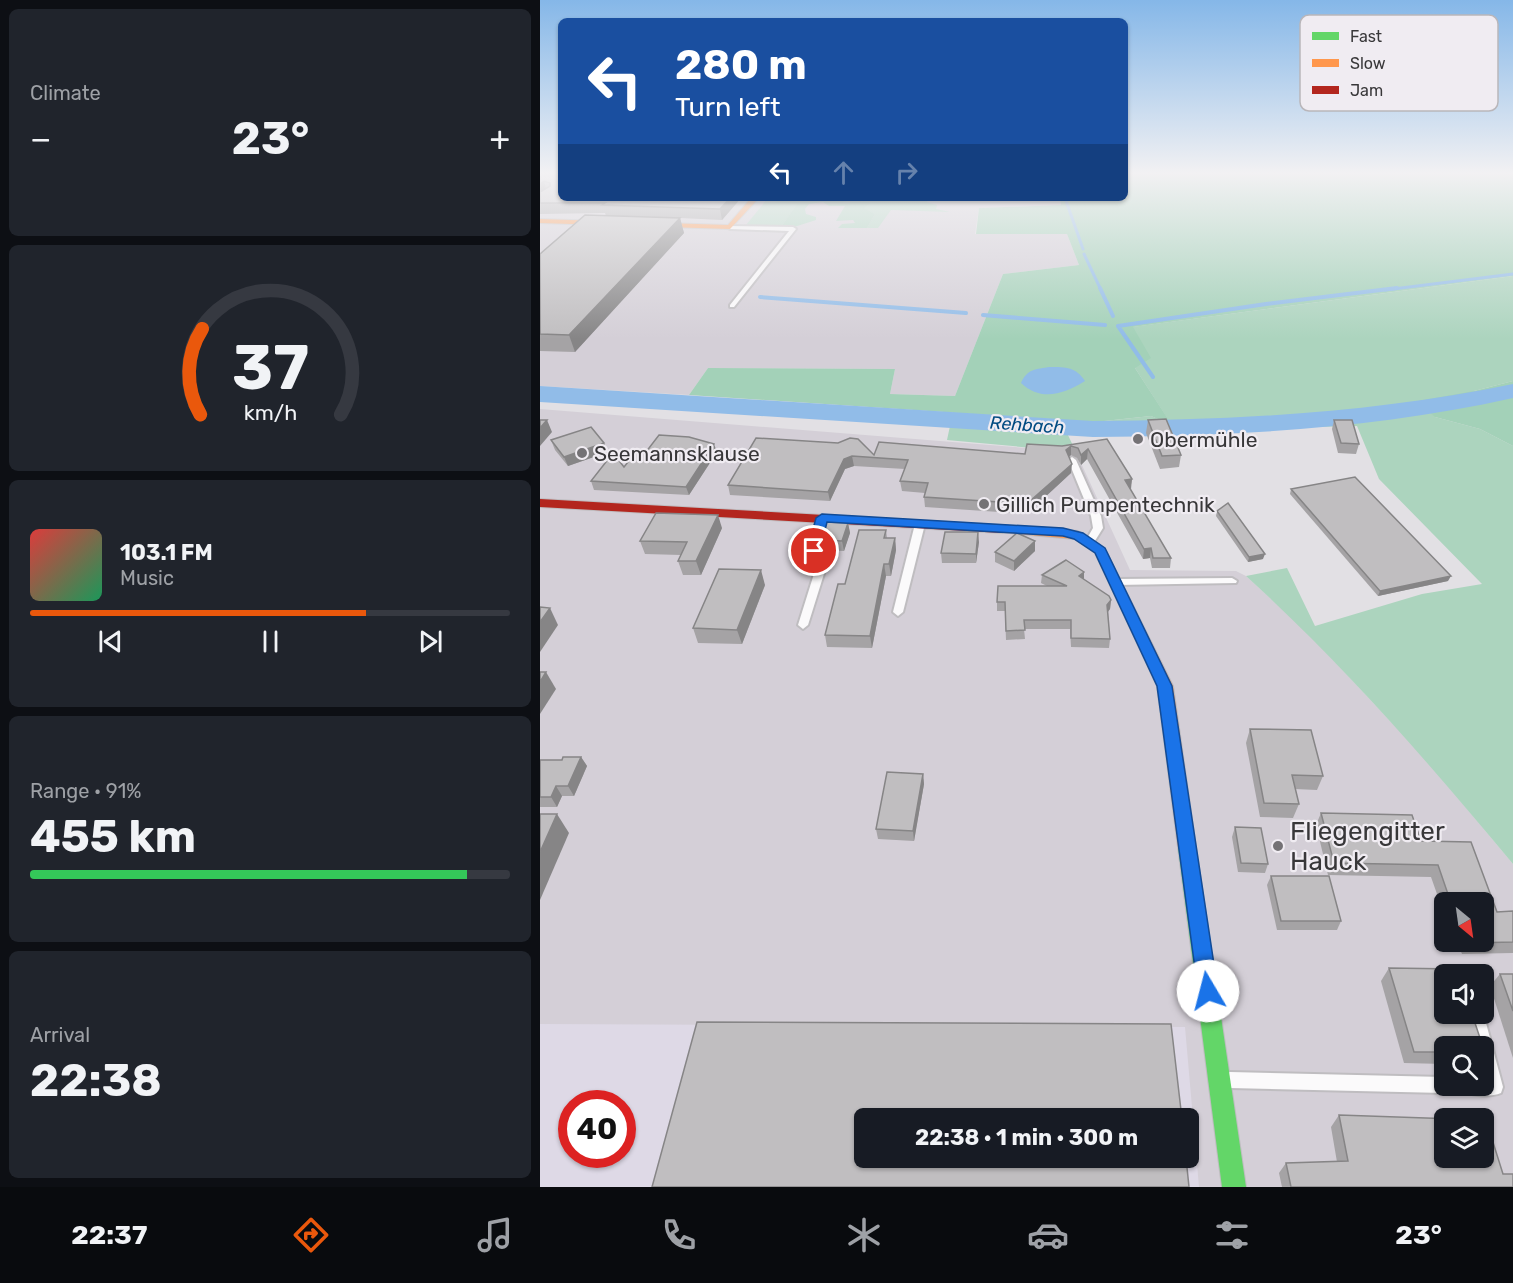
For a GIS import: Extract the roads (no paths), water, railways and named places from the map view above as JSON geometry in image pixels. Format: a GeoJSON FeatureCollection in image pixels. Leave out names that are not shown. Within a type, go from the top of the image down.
{"type":"FeatureCollection","features":[{"type":"Feature","properties":{"kind":"street"},"geometry":{"type":"LineString","coordinates":[[540,503],[1063,532],[1090,542],[1100,551],[1165,686],[1234,1187]]}},
{"type":"Feature","properties":{"kind":"lane"},"geometry":{"type":"LineString","coordinates":[[732,306],[793,229],[774,228]]}},
{"type":"Feature","properties":{"kind":"lane"},"geometry":{"type":"LineString","coordinates":[[1072,460],[1096,516],[1098,528],[1090,542]]}},
{"type":"Feature","properties":{"kind":"lane"},"geometry":{"type":"LineString","coordinates":[[803,625],[823,561],[814,551],[822,518]]}},
{"type":"Feature","properties":{"kind":"lane"},"geometry":{"type":"LineString","coordinates":[[898,612],[920,524]]}},
{"type":"Feature","properties":{"kind":"lane"},"geometry":{"type":"LineString","coordinates":[[1116,582],[1232,581]]}},
{"type":"Feature","properties":{"kind":"lane"},"geometry":{"type":"LineString","coordinates":[[1221,1080],[1434,1085]]}},
{"type":"Feature","properties":{"kind":"water"},"geometry":{"type":"Polygon","coordinates":[[[1050,367],[1070,369],[1078,373],[1085,381],[1053,394],[1036,393],[1021,383],[1029,372],[1050,367]]]}},
{"type":"Feature","properties":{"kind":"waterway"},"geometry":{"type":"LineString","coordinates":[[1076,228],[1083,249]]}},
{"type":"Feature","properties":{"kind":"waterway"},"geometry":{"type":"LineString","coordinates":[[1084,254],[1101,290]]}},
{"type":"Feature","properties":{"kind":"waterway"},"geometry":{"type":"LineString","coordinates":[[1385,290],[1513,274]]}},
{"type":"Feature","properties":{"kind":"waterway"},"geometry":{"type":"LineString","coordinates":[[1100,288],[1113,316]]}},
{"type":"Feature","properties":{"kind":"waterway"},"geometry":{"type":"LineString","coordinates":[[1153,377],[1118,326],[1266,304],[1397,288]]}},
{"type":"Feature","properties":{"kind":"waterway"},"geometry":{"type":"LineString","coordinates":[[760,297],[966,313]]}},
{"type":"Feature","properties":{"kind":"waterway"},"geometry":{"type":"LineString","coordinates":[[983,315],[1105,325]]}},
{"type":"Feature","properties":{"kind":"waterway","name":"Rehbach"},"geometry":{"type":"LineString","coordinates":[[540,394],[1093,429],[1251,426],[1357,418],[1410,411],[1513,391]]}},
{"type":"Feature","properties":{"kind":"place","name":"Obermühle"},"geometry":{"type":"Point","coordinates":[1138,439]}},
{"type":"Feature","properties":{"kind":"place","name":"Seemannsklause"},"geometry":{"type":"Point","coordinates":[582,453]}},
{"type":"Feature","properties":{"kind":"place","name":"Gillich Pumpentechnik"},"geometry":{"type":"Point","coordinates":[984,504]}},
{"type":"Feature","properties":{"kind":"place","name":"Fliegengitter Hauck"},"geometry":{"type":"Point","coordinates":[1278,846]}}]}
